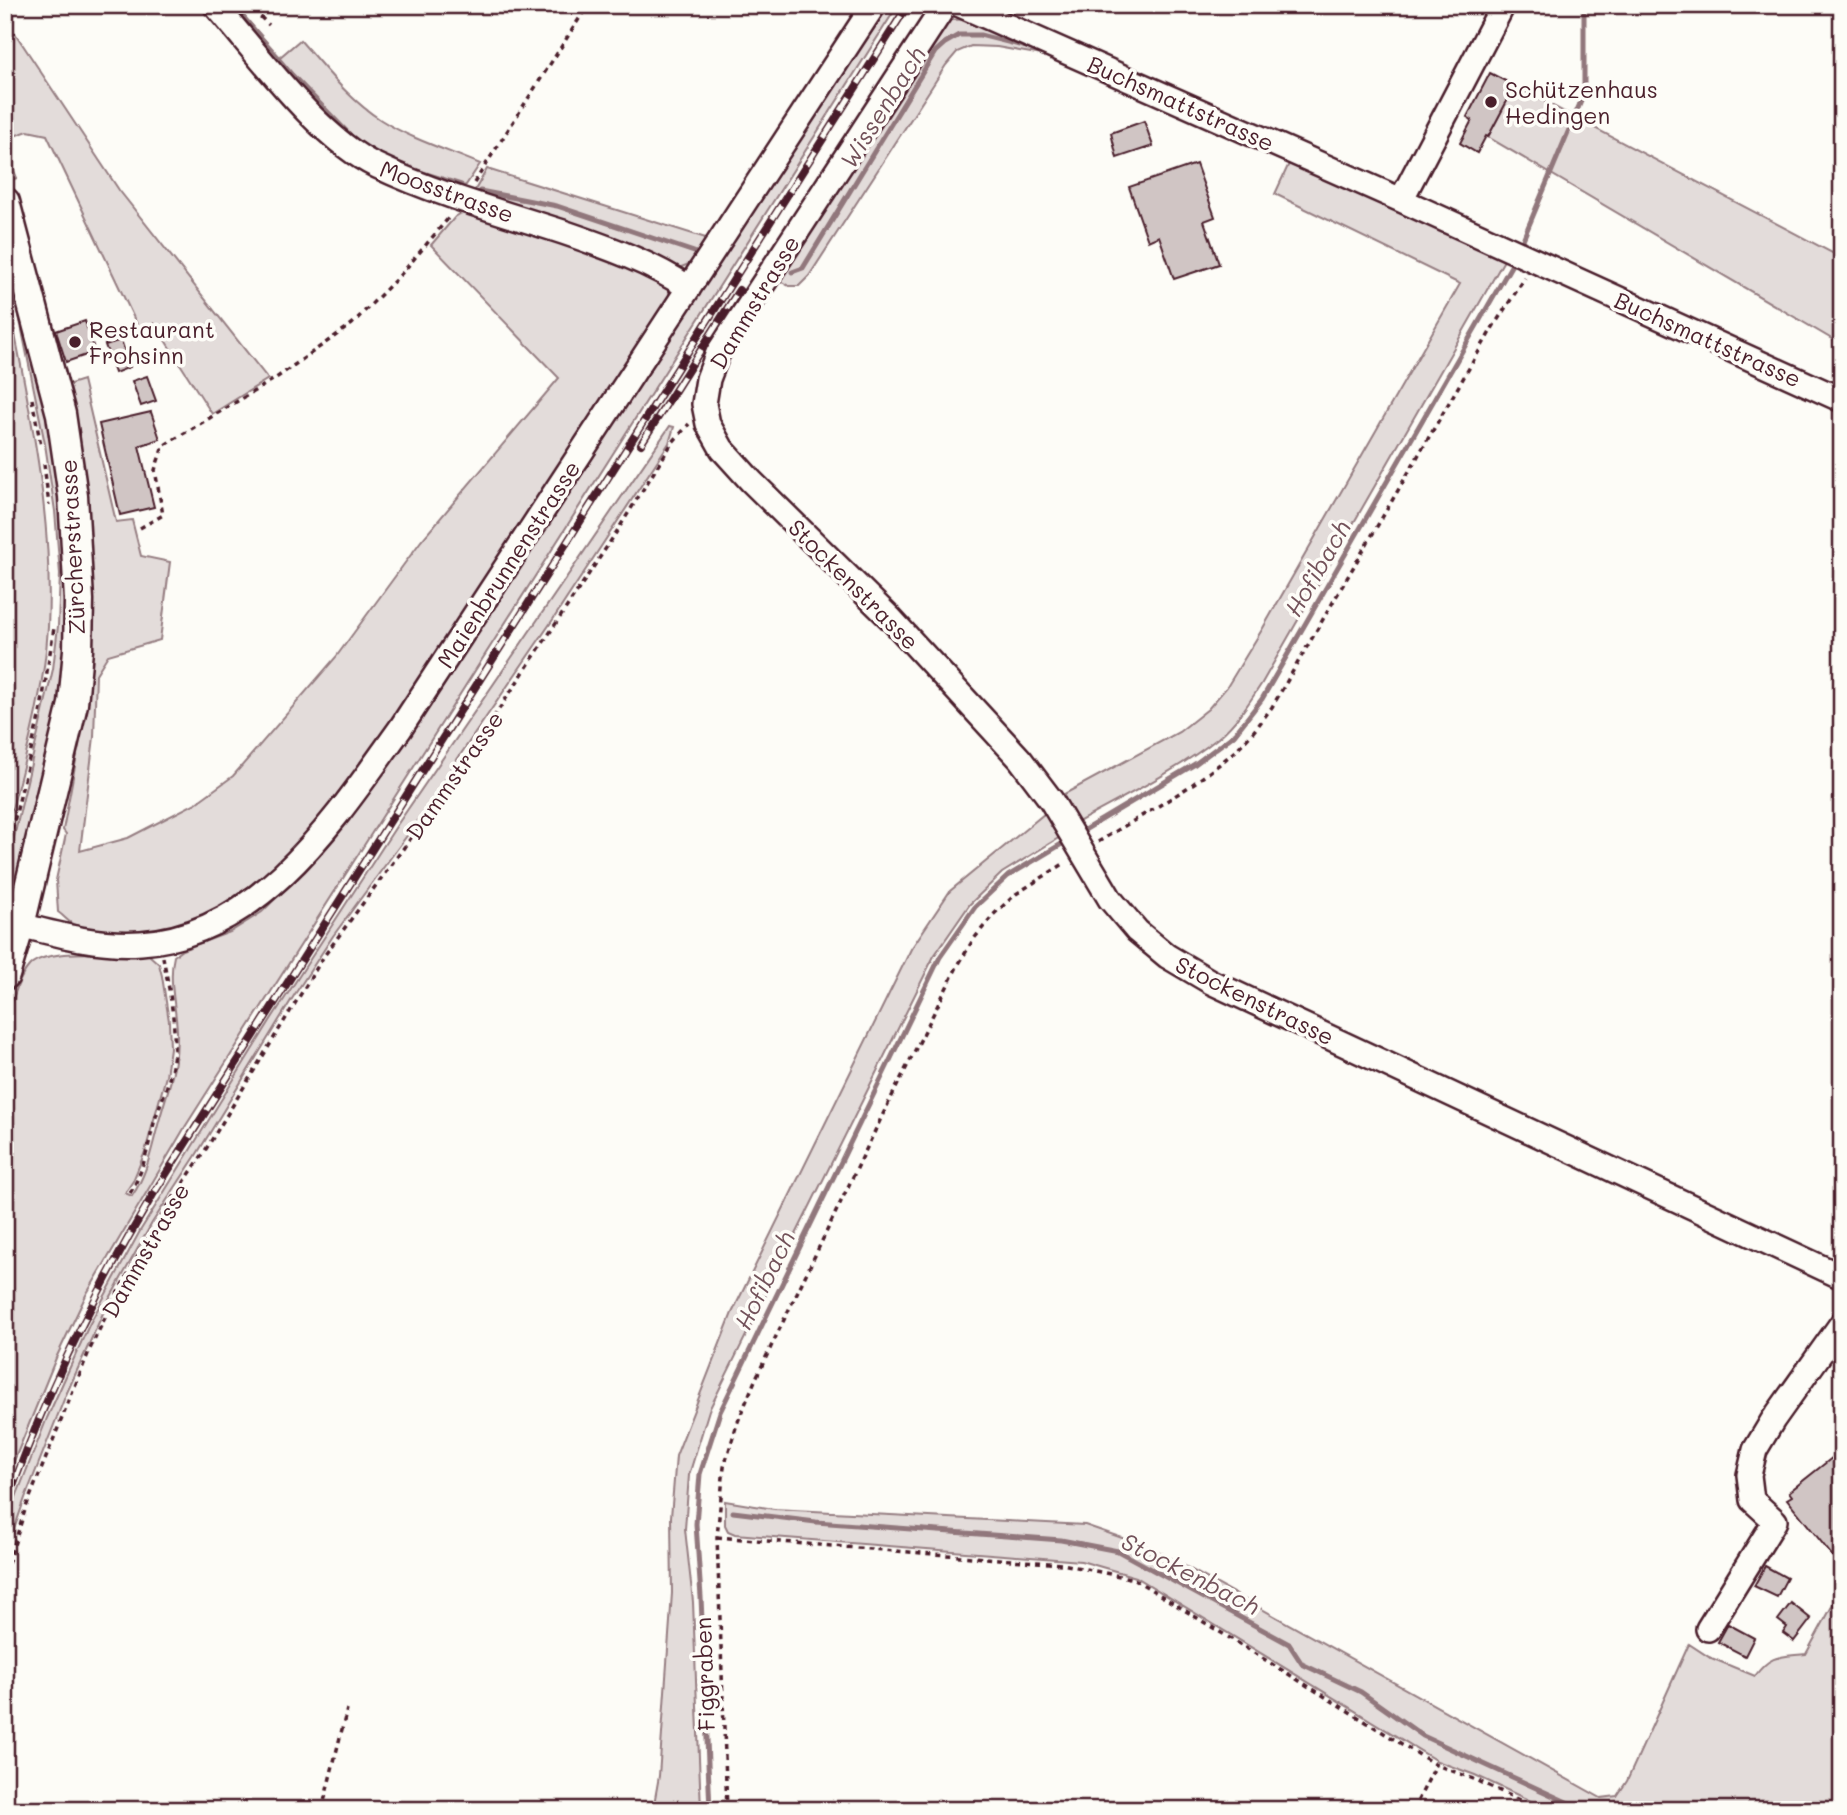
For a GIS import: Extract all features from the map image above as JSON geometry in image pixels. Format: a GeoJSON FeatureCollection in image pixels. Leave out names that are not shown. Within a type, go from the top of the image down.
{"type":"FeatureCollection","features":[{"type":"Feature","properties":{"kind":"main road","name":"Zürcherstrasse"},"geometry":{"type":"LineString","coordinates":[[5,202],[65,435],[73,496],[79,600],[73,704],[20,925],[5,975]]}},
{"type":"Feature","properties":{"kind":"street","name":"Moosstrasse"},"geometry":{"type":"LineString","coordinates":[[215,5],[310,114],[341,143],[375,166],[463,200],[618,251],[673,277],[689,288]]}},
{"type":"Feature","properties":{"kind":"street","name":"Maienbrunnenstrasse"},"geometry":{"type":"LineString","coordinates":[[20,925],[61,936],[99,942],[160,941],[207,927],[250,903],[292,864],[333,818],[400,729],[874,5]]}},
{"type":"Feature","properties":{"kind":"street","name":"Dammstrasse"},"geometry":{"type":"LineString","coordinates":[[705,413],[708,379],[718,353],[944,5]]}},
{"type":"Feature","properties":{"kind":"street","name":"Buchsmattstrasse"},"geometry":{"type":"LineString","coordinates":[[960,5],[1698,333],[1842,400]]}},
{"type":"Feature","properties":{"kind":"street"},"geometry":{"type":"LineString","coordinates":[[1401,200],[1503,5]]}},
{"type":"Feature","properties":{"kind":"street","name":"Stockenstrasse"},"geometry":{"type":"LineString","coordinates":[[705,413],[715,439],[751,481],[891,618],[1020,759],[1051,800],[1110,899],[1137,931],[1167,956],[1211,982],[1842,1278]]}},
{"type":"Feature","properties":{"kind":"street"},"geometry":{"type":"LineString","coordinates":[[1707,1629],[1775,1521],[1752,1500],[1749,1475],[1755,1450],[1773,1420],[1842,1324]]}},
{"type":"Feature","properties":{"kind":"path"},"geometry":{"type":"LineString","coordinates":[[140,528],[163,515],[155,470],[163,446],[265,385],[352,324],[403,272],[463,200],[588,5]]}},
{"type":"Feature","properties":{"kind":"path"},"geometry":{"type":"LineString","coordinates":[[242,10],[247,7],[256,11],[269,24]]}},
{"type":"Feature","properties":{"kind":"path","name":"Zürcherstrasse"},"geometry":{"type":"LineString","coordinates":[[31,394],[41,446]]}},
{"type":"Feature","properties":{"kind":"path","name":"Dammstrasse"},"geometry":{"type":"LineString","coordinates":[[5,1573],[26,1507],[85,1361],[112,1303],[155,1225],[203,1153],[324,956],[444,793],[614,536],[672,443],[688,424],[705,413]]}},
{"type":"Feature","properties":{"kind":"path","name":"Zürcherstrasse"},"geometry":{"type":"LineString","coordinates":[[43,460],[50,514]]}},
{"type":"Feature","properties":{"kind":"path","name":"Zürcherstrasse"},"geometry":{"type":"LineString","coordinates":[[5,859],[41,709],[54,627]]}},
{"type":"Feature","properties":{"kind":"path"},"geometry":{"type":"LineString","coordinates":[[130,1193],[148,1154],[153,1126],[171,1074],[172,1009],[160,941]]}},
{"type":"Feature","properties":{"kind":"path","name":"Figgraben"},"geometry":{"type":"LineString","coordinates":[[727,1810],[718,1537],[1062,1564],[1134,1579],[1436,1766]]}},
{"type":"Feature","properties":{"kind":"path"},"geometry":{"type":"LineString","coordinates":[[322,1810],[347,1709]]}},
{"type":"Feature","properties":{"kind":"path"},"geometry":{"type":"LineString","coordinates":[[1413,1810],[1436,1766],[1474,1779],[1541,1810]]}},
{"type":"Feature","properties":{"kind":"shaded area"},"geometry":{"type":"Polygon","coordinates":[[[887,5],[898,5],[185,1127],[86,1295],[56,1358],[5,1483],[5,1026],[25,971],[40,959],[86,953],[149,955],[159,964],[169,1021],[170,1048],[166,1076],[145,1152],[125,1193],[132,1196],[148,1162],[174,1068],[177,1031],[172,984],[174,956],[182,950],[230,932],[262,912],[337,833],[376,784],[421,720],[887,5]]]}},
{"type":"Feature","properties":{"kind":"shaded area"},"geometry":{"type":"Polygon","coordinates":[[[243,15],[280,57],[300,40],[369,112],[417,139],[480,164],[466,185],[460,188],[395,168],[336,131],[240,19],[243,15]]]}},
{"type":"Feature","properties":{"kind":"shaded area"},"geometry":{"type":"Polygon","coordinates":[[[5,18],[119,190],[268,379],[212,414],[154,323],[140,331],[47,135],[28,131],[11,137],[7,153],[17,178],[10,180],[5,164],[5,18]]]}},
{"type":"Feature","properties":{"kind":"shaded area"},"geometry":{"type":"Polygon","coordinates":[[[971,19],[1114,77],[1110,85],[1048,56],[997,47],[971,46],[957,52],[809,276],[799,286],[789,286],[773,277],[938,28],[951,20],[971,19]]]}},
{"type":"Feature","properties":{"kind":"shaded area"},"geometry":{"type":"Polygon","coordinates":[[[1515,86],[1842,258],[1842,345],[1488,137],[1515,86]]]}},
{"type":"Feature","properties":{"kind":"shaded area"},"geometry":{"type":"Polygon","coordinates":[[[1292,157],[1507,255],[1262,683],[1242,712],[1218,738],[1184,763],[1073,825],[1057,798],[1179,732],[1208,709],[1227,687],[1460,284],[1275,194],[1292,157]]]}},
{"type":"Feature","properties":{"kind":"shaded area"},"geometry":{"type":"Polygon","coordinates":[[[487,169],[709,239],[689,264],[669,269],[477,194],[475,190],[487,169]]]}},
{"type":"Feature","properties":{"kind":"shaded area"},"geometry":{"type":"Polygon","coordinates":[[[463,212],[613,256],[669,289],[669,301],[392,725],[313,829],[282,862],[248,890],[212,913],[172,927],[108,931],[87,929],[73,924],[58,912],[56,880],[66,834],[63,830],[88,683],[93,592],[86,515],[64,386],[83,380],[116,522],[132,520],[141,556],[170,562],[160,640],[108,655],[96,674],[94,737],[80,851],[128,838],[196,803],[233,776],[336,657],[421,541],[559,378],[431,245],[455,217],[463,212]]]}},
{"type":"Feature","properties":{"kind":"shaded area"},"geometry":{"type":"Polygon","coordinates":[[[10,271],[42,381],[68,543],[63,675],[55,724],[5,920],[5,876],[53,669],[60,574],[55,511],[45,444],[10,271]]]}},
{"type":"Feature","properties":{"kind":"shaded area"},"geometry":{"type":"Polygon","coordinates":[[[5,284],[37,455],[49,584],[48,627],[42,680],[5,836],[5,284]]]}},
{"type":"Feature","properties":{"kind":"shaded area"},"geometry":{"type":"Polygon","coordinates":[[[670,426],[674,427],[669,443],[454,764],[434,799],[333,936],[152,1223],[109,1300],[65,1397],[5,1555],[5,1530],[9,1515],[47,1418],[89,1325],[140,1231],[270,1021],[397,825],[670,426]]]}},
{"type":"Feature","properties":{"kind":"shaded area"},"geometry":{"type":"Polygon","coordinates":[[[1050,809],[1065,834],[1002,873],[970,904],[934,956],[709,1410],[689,1475],[685,1529],[693,1602],[701,1810],[653,1810],[659,1776],[672,1593],[671,1517],[676,1456],[732,1313],[911,949],[950,891],[1050,809]]]}},
{"type":"Feature","properties":{"kind":"shaded area"},"geometry":{"type":"Polygon","coordinates":[[[725,1501],[774,1509],[1085,1525],[1154,1549],[1601,1798],[1617,1796],[1627,1781],[1689,1644],[1709,1657],[1755,1676],[1772,1660],[1806,1654],[1842,1588],[1840,1810],[1550,1810],[1475,1775],[1437,1761],[1136,1577],[1081,1561],[735,1534],[728,1531],[725,1525],[725,1501]]]}},
{"type":"Feature","properties":{"kind":"building","name":"Schützenhaus Hedingen"},"geometry":{"type":"Polygon","coordinates":[[[1490,73],[1515,86],[1477,153],[1460,143],[1472,120],[1467,117],[1490,73]]]}},
{"type":"Feature","properties":{"kind":"building"},"geometry":{"type":"Polygon","coordinates":[[[1144,121],[1153,146],[1117,158],[1111,133],[1144,121]]]}},
{"type":"Feature","properties":{"kind":"building"},"geometry":{"type":"Polygon","coordinates":[[[1196,164],[1215,217],[1204,221],[1219,264],[1174,279],[1159,236],[1148,241],[1129,187],[1196,164]]]}},
{"type":"Feature","properties":{"kind":"building","name":"Restaurant Frohsinn"},"geometry":{"type":"Polygon","coordinates":[[[85,321],[95,352],[66,362],[56,331],[85,321]]]}},
{"type":"Feature","properties":{"kind":"building"},"geometry":{"type":"Polygon","coordinates":[[[121,340],[130,367],[115,373],[105,345],[121,340]]]}},
{"type":"Feature","properties":{"kind":"building"},"geometry":{"type":"Polygon","coordinates":[[[147,376],[156,401],[141,406],[132,381],[147,376]]]}},
{"type":"Feature","properties":{"kind":"building"},"geometry":{"type":"Polygon","coordinates":[[[151,412],[160,439],[139,446],[154,507],[120,515],[99,424],[151,412]]]}},
{"type":"Feature","properties":{"kind":"building"},"geometry":{"type":"Polygon","coordinates":[[[1833,1457],[1842,1467],[1842,1568],[1787,1499],[1792,1496],[1789,1492],[1833,1457]]]}},
{"type":"Feature","properties":{"kind":"building"},"geometry":{"type":"Polygon","coordinates":[[[1765,1566],[1787,1578],[1777,1597],[1754,1586],[1765,1566]]]}},
{"type":"Feature","properties":{"kind":"building"},"geometry":{"type":"Polygon","coordinates":[[[1791,1603],[1811,1619],[1794,1641],[1783,1633],[1787,1627],[1778,1620],[1791,1603]]]}},
{"type":"Feature","properties":{"kind":"building"},"geometry":{"type":"Polygon","coordinates":[[[1728,1624],[1754,1638],[1745,1656],[1718,1642],[1728,1624]]]}},
{"type":"Feature","properties":{"kind":"waterway","name":"Wissenbach"},"geometry":{"type":"LineString","coordinates":[[233,5],[292,75],[350,135]]}},
{"type":"Feature","properties":{"kind":"waterway","name":"Hofibach"},"geometry":{"type":"LineString","coordinates":[[1519,249],[1584,94],[1584,5]]}},
{"type":"Feature","properties":{"kind":"waterway","name":"Wissenbach"},"geometry":{"type":"LineString","coordinates":[[792,272],[803,268],[935,52],[959,35],[980,35],[1031,48]]}},
{"type":"Feature","properties":{"kind":"waterway","name":"Wissenbach"},"geometry":{"type":"LineString","coordinates":[[413,170],[461,185]]}},
{"type":"Feature","properties":{"kind":"waterway","name":"Wissenbach"},"geometry":{"type":"LineString","coordinates":[[480,191],[557,206],[694,252]]}},
{"type":"Feature","properties":{"kind":"waterway","name":"Hofibach"},"geometry":{"type":"LineString","coordinates":[[1081,832],[1195,764],[1234,735],[1262,699],[1515,259]]}},
{"type":"Feature","properties":{"kind":"waterway","name":"Hofibach"},"geometry":{"type":"LineString","coordinates":[[710,1810],[696,1524],[700,1474],[720,1412],[940,957],[975,907],[1008,876],[1065,842]]}},
{"type":"Feature","properties":{"kind":"waterway","name":"Stockenbach"},"geometry":{"type":"LineString","coordinates":[[733,1512],[816,1522],[1061,1540],[1118,1551],[1289,1644],[1302,1664],[1361,1692],[1423,1736],[1584,1810]]}},
{"type":"Feature","properties":{"kind":"railway"},"geometry":{"type":"LineString","coordinates":[[5,1509],[36,1427],[71,1347],[154,1193],[908,5]]}},
{"type":"Feature","properties":{"kind":"railway"},"geometry":{"type":"LineString","coordinates":[[641,444],[739,290]]}},
{"type":"Feature","properties":{"kind":"place","name":"Schützenhaus Hedingen"},"geometry":{"type":"Point","coordinates":[1491,102]}},
{"type":"Feature","properties":{"kind":"place","name":"Restaurant Frohsinn"},"geometry":{"type":"Point","coordinates":[75,342]}}]}
